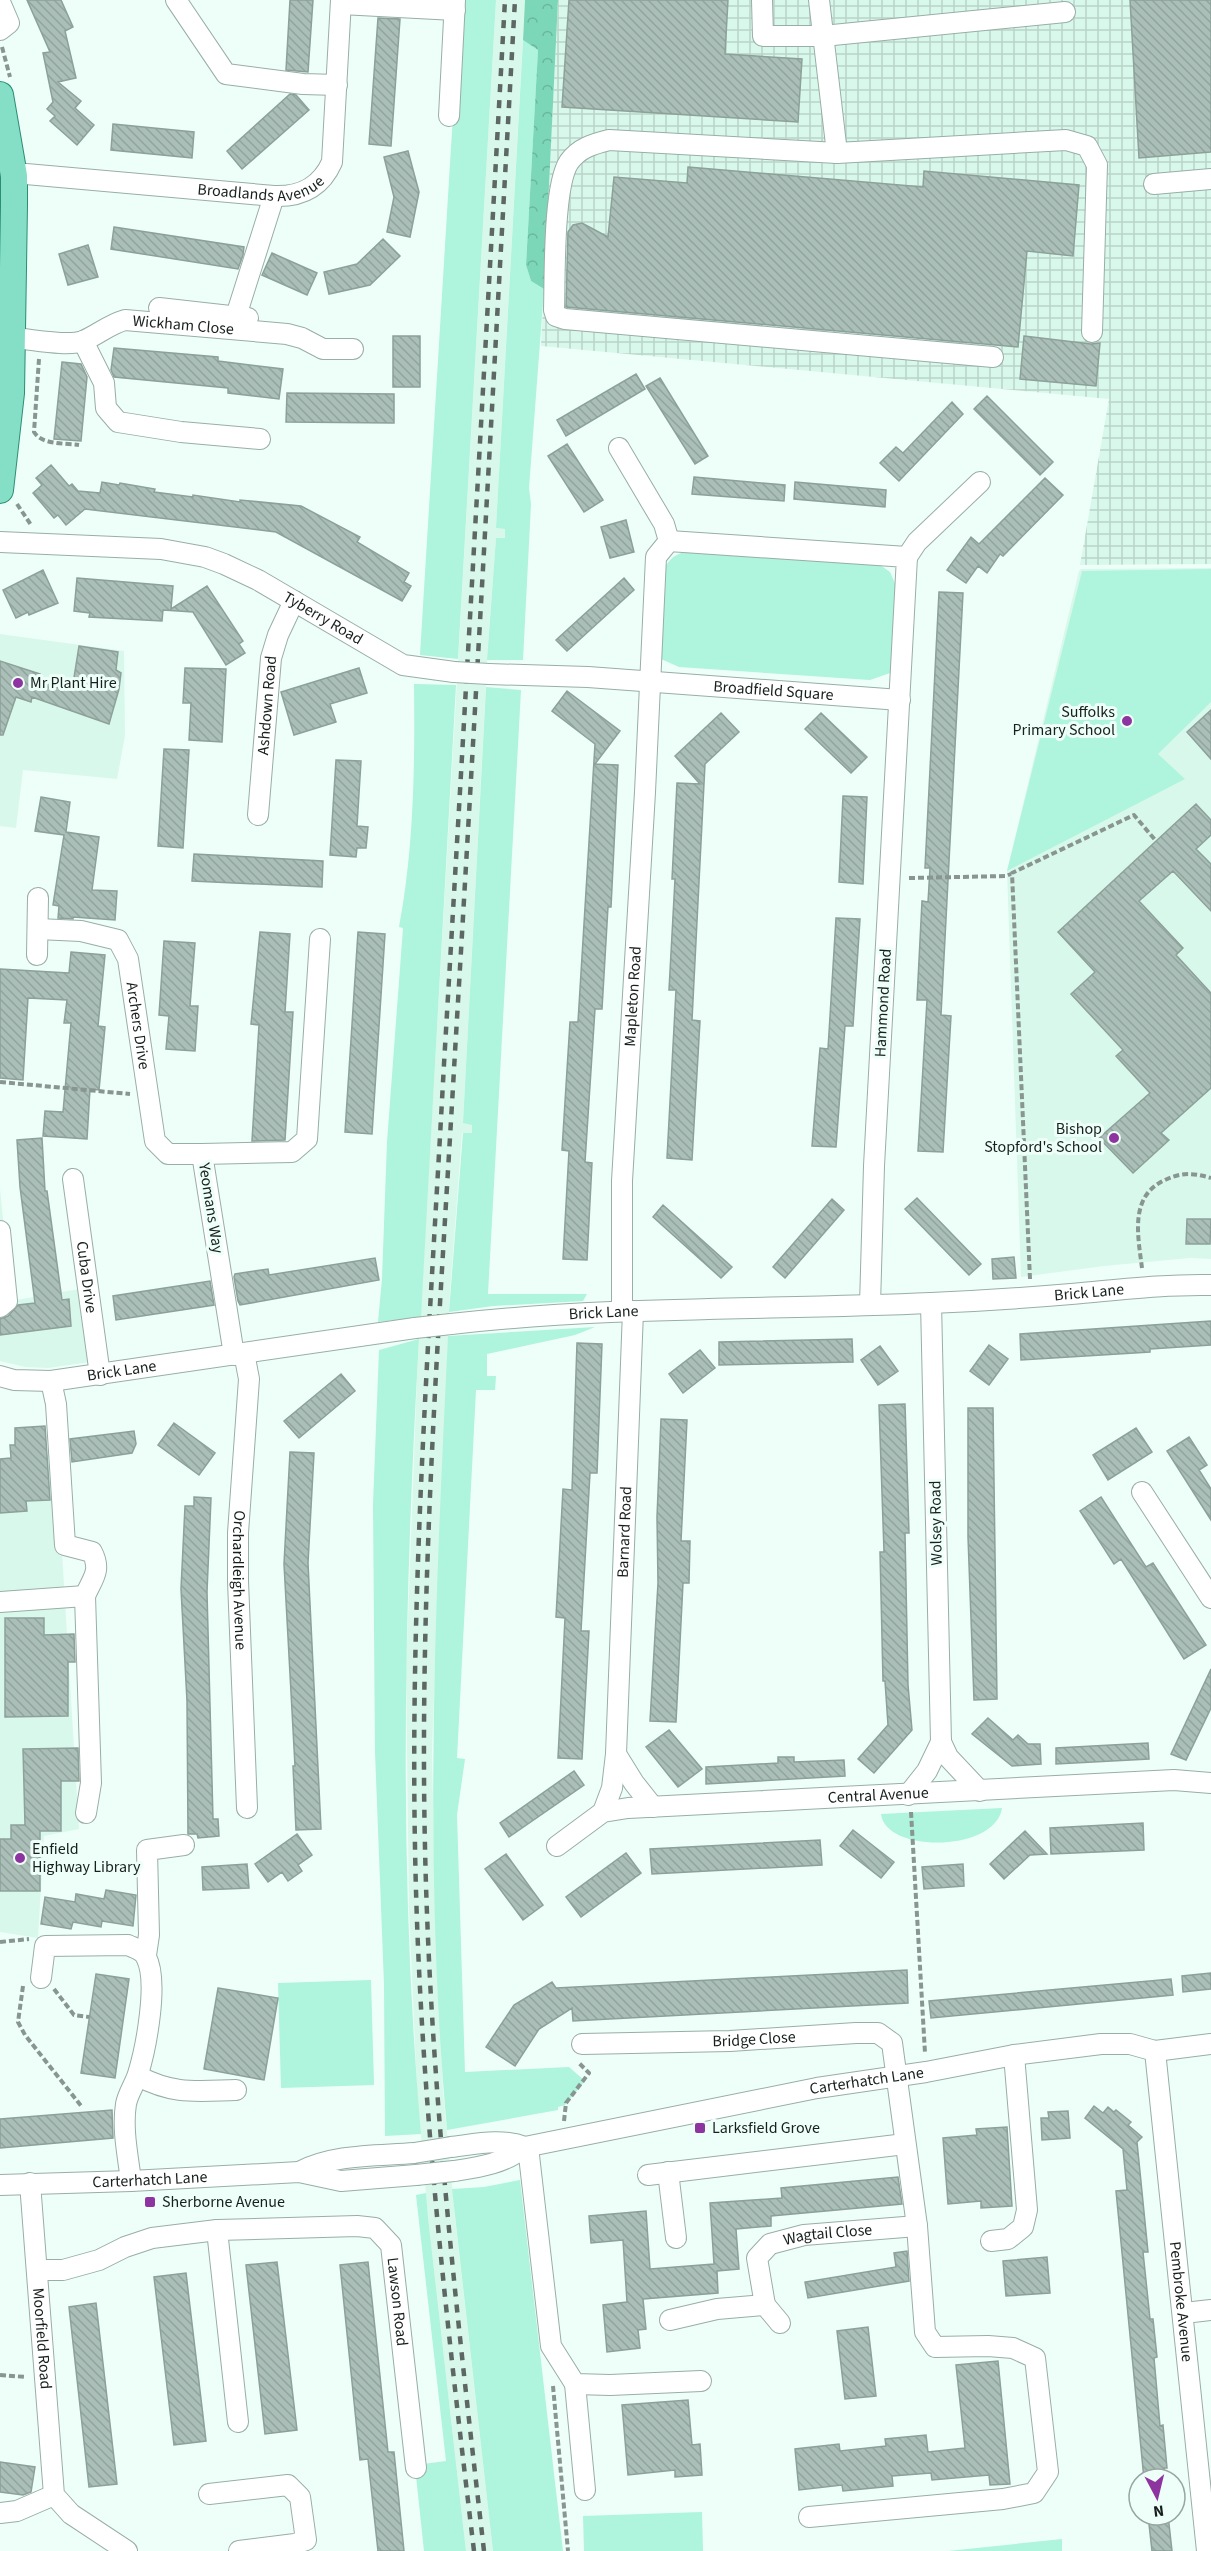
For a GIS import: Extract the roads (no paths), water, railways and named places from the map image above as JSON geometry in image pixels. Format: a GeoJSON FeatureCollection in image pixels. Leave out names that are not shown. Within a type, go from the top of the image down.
{"type":"FeatureCollection","features":[{"type":"Feature","properties":{"kind":"main road"},"geometry":{"type":"LineString","coordinates":[[0,95],[14,176],[13,338],[8,434],[8,494]]}},
{"type":"Feature","properties":{"kind":"street"},"geometry":{"type":"LineString","coordinates":[[176,0],[226,74],[303,84],[337,85]]}},
{"type":"Feature","properties":{"kind":"street"},"geometry":{"type":"LineString","coordinates":[[762,0],[763,36],[823,36],[1065,12]]}},
{"type":"Feature","properties":{"kind":"street"},"geometry":{"type":"LineString","coordinates":[[819,0],[837,153]]}},
{"type":"Feature","properties":{"kind":"street"},"geometry":{"type":"LineString","coordinates":[[0,2],[9,23],[0,30]]}},
{"type":"Feature","properties":{"kind":"street"},"geometry":{"type":"LineString","coordinates":[[341,2],[455,5],[449,116]]}},
{"type":"Feature","properties":{"kind":"street","name":"Broadlands Avenue"},"geometry":{"type":"LineString","coordinates":[[14,176],[26,174],[274,196],[287,196],[308,191],[325,177],[332,162],[341,2]]}},
{"type":"Feature","properties":{"kind":"street"},"geometry":{"type":"LineString","coordinates":[[993,357],[566,319],[556,316],[554,310],[560,186],[569,163],[586,146],[609,140],[837,153],[1066,140],[1087,146],[1096,165],[1092,332]]}},
{"type":"Feature","properties":{"kind":"street"},"geometry":{"type":"LineString","coordinates":[[1154,184],[1211,179]]}},
{"type":"Feature","properties":{"kind":"street"},"geometry":{"type":"LineString","coordinates":[[159,308],[242,317],[274,196]]}},
{"type":"Feature","properties":{"kind":"street","name":"Wickham Close"},"geometry":{"type":"LineString","coordinates":[[82,341],[110,324],[125,320],[287,334],[302,338],[323,349],[353,349]]}},
{"type":"Feature","properties":{"kind":"street"},"geometry":{"type":"LineString","coordinates":[[13,338],[68,343],[82,341],[104,383],[106,408],[118,422],[181,432],[260,439]]}},
{"type":"Feature","properties":{"kind":"street"},"geometry":{"type":"LineString","coordinates":[[619,448],[664,524],[669,541]]}},
{"type":"Feature","properties":{"kind":"street"},"geometry":{"type":"LineString","coordinates":[[900,700],[908,557],[917,542],[980,482]]}},
{"type":"Feature","properties":{"kind":"street"},"geometry":{"type":"LineString","coordinates":[[669,541],[908,557]]}},
{"type":"Feature","properties":{"kind":"street"},"geometry":{"type":"LineString","coordinates":[[649,681],[656,557],[669,541]]}},
{"type":"Feature","properties":{"kind":"street","name":"Tyberry Road"},"geometry":{"type":"LineString","coordinates":[[0,542],[185,552],[224,564],[294,601],[403,665],[454,672],[649,681]]}},
{"type":"Feature","properties":{"kind":"street","name":"Ashdown Road"},"geometry":{"type":"LineString","coordinates":[[258,815],[271,658],[278,635],[294,601]]}},
{"type":"Feature","properties":{"kind":"street","name":"Broadfield Square"},"geometry":{"type":"LineString","coordinates":[[649,681],[900,700]]}},
{"type":"Feature","properties":{"kind":"street","name":"Mapleton Road"},"geometry":{"type":"LineString","coordinates":[[627,1311],[622,1181],[645,804],[649,681]]}},
{"type":"Feature","properties":{"kind":"street","name":"Hammond Road"},"geometry":{"type":"LineString","coordinates":[[870,1305],[874,1166],[900,700]]}},
{"type":"Feature","properties":{"kind":"street"},"geometry":{"type":"LineString","coordinates":[[37,955],[38,898]]}},
{"type":"Feature","properties":{"kind":"street","name":"Archers Drive"},"geometry":{"type":"LineString","coordinates":[[38,929],[81,931],[118,940],[128,959],[155,1141],[168,1154],[202,1154]]}},
{"type":"Feature","properties":{"kind":"street","name":"Yeomans Way"},"geometry":{"type":"LineString","coordinates":[[239,1354],[202,1154],[292,1152],[307,1139],[320,939]]}},
{"type":"Feature","properties":{"kind":"street","name":"Cuba Drive"},"geometry":{"type":"LineString","coordinates":[[73,1179],[100,1375]]}},
{"type":"Feature","properties":{"kind":"street"},"geometry":{"type":"LineString","coordinates":[[0,1231],[7,1301],[0,1307]]}},
{"type":"Feature","properties":{"kind":"street","name":"Brick Lane"},"geometry":{"type":"LineString","coordinates":[[0,1376],[14,1380],[51,1381],[414,1328],[517,1316],[931,1303],[1031,1298],[1144,1287],[1211,1285]]}},
{"type":"Feature","properties":{"kind":"street","name":"Wolsey Road"},"geometry":{"type":"LineString","coordinates":[[908,1795],[927,1771],[941,1742],[931,1303]]}},
{"type":"Feature","properties":{"kind":"street","name":"Barnard Road"},"geometry":{"type":"LineString","coordinates":[[603,1812],[612,1788],[616,1754],[627,1311]]}},
{"type":"Feature","properties":{"kind":"street","name":"Orchardleigh Avenue"},"geometry":{"type":"LineString","coordinates":[[239,1354],[249,1380],[238,1533],[247,1808]]}},
{"type":"Feature","properties":{"kind":"street"},"geometry":{"type":"LineString","coordinates":[[51,1381],[56,1404],[65,1545],[92,1552],[98,1568],[85,1596],[91,1783],[86,1813]]}},
{"type":"Feature","properties":{"kind":"street"},"geometry":{"type":"LineString","coordinates":[[1142,1492],[1211,1598]]}},
{"type":"Feature","properties":{"kind":"street"},"geometry":{"type":"LineString","coordinates":[[0,1602],[85,1596]]}},
{"type":"Feature","properties":{"kind":"street"},"geometry":{"type":"LineString","coordinates":[[941,1742],[948,1757],[980,1791]]}},
{"type":"Feature","properties":{"kind":"street"},"geometry":{"type":"LineString","coordinates":[[616,1754],[634,1784],[653,1807]]}},
{"type":"Feature","properties":{"kind":"street","name":"Central Avenue"},"geometry":{"type":"LineString","coordinates":[[603,1812],[653,1807],[1174,1780],[1211,1783]]}},
{"type":"Feature","properties":{"kind":"street"},"geometry":{"type":"LineString","coordinates":[[557,1846],[603,1812]]}},
{"type":"Feature","properties":{"kind":"street"},"geometry":{"type":"LineString","coordinates":[[131,2181],[125,2117],[129,2094],[138,2076],[153,1995],[152,1975],[146,1955],[149,1924],[147,1850],[184,1845]]}},
{"type":"Feature","properties":{"kind":"street"},"geometry":{"type":"LineString","coordinates":[[41,1978],[35,1945],[128,1945],[139,1949],[146,1955]]}},
{"type":"Feature","properties":{"kind":"street","name":"Bridge Close"},"geometry":{"type":"LineString","coordinates":[[582,2044],[730,2041],[878,2034],[892,2043],[897,2075]]}},
{"type":"Feature","properties":{"kind":"street","name":"Carterhatch Lane"},"geometry":{"type":"LineString","coordinates":[[0,2185],[299,2172],[340,2181],[454,2171],[495,2164],[514,2156],[526,2147],[817,2088],[926,2072],[1014,2055],[1101,2044],[1130,2044],[1155,2051],[1211,2044]]}},
{"type":"Feature","properties":{"kind":"street","name":"Pembroke Avenue"},"geometry":{"type":"LineString","coordinates":[[1155,2051],[1207,2551]]}},
{"type":"Feature","properties":{"kind":"street"},"geometry":{"type":"LineString","coordinates":[[991,2241],[1008,2239],[1023,2227],[1027,2210],[1014,2055]]}},
{"type":"Feature","properties":{"kind":"street"},"geometry":{"type":"LineString","coordinates":[[809,2517],[1034,2493],[1048,2472],[1035,2358],[1013,2348],[934,2347],[925,2332],[917,2226],[897,2075]]}},
{"type":"Feature","properties":{"kind":"street"},"geometry":{"type":"LineString","coordinates":[[138,2076],[157,2086],[177,2091],[236,2090]]}},
{"type":"Feature","properties":{"kind":"street","name":"Carterhatch Lane"},"geometry":{"type":"LineString","coordinates":[[299,2172],[315,2163],[338,2159],[414,2153],[489,2142],[526,2147]]}},
{"type":"Feature","properties":{"kind":"street"},"geometry":{"type":"LineString","coordinates":[[648,2175],[905,2144]]}},
{"type":"Feature","properties":{"kind":"street"},"geometry":{"type":"LineString","coordinates":[[526,2147],[551,2346],[575,2384],[585,2490]]}},
{"type":"Feature","properties":{"kind":"street"},"geometry":{"type":"LineString","coordinates":[[668,2172],[676,2238]]}},
{"type":"Feature","properties":{"kind":"street","name":"Moorfield Road"},"geometry":{"type":"LineString","coordinates":[[30,2183],[39,2270],[44,2378],[54,2495]]}},
{"type":"Feature","properties":{"kind":"street","name":"Lawson Road"},"geometry":{"type":"LineString","coordinates":[[39,2270],[63,2270],[99,2260],[152,2238],[217,2230],[357,2226],[375,2228],[391,2245],[416,2468]]}},
{"type":"Feature","properties":{"kind":"street","name":"Wagtail Close"},"geometry":{"type":"LineString","coordinates":[[765,2305],[757,2258],[770,2244],[804,2235],[917,2226]]}},
{"type":"Feature","properties":{"kind":"street"},"geometry":{"type":"LineString","coordinates":[[217,2230],[238,2422]]}},
{"type":"Feature","properties":{"kind":"street"},"geometry":{"type":"LineString","coordinates":[[670,2320],[717,2309],[765,2305],[780,2322]]}},
{"type":"Feature","properties":{"kind":"street"},"geometry":{"type":"LineString","coordinates":[[1184,2313],[1211,2310]]}},
{"type":"Feature","properties":{"kind":"street"},"geometry":{"type":"LineString","coordinates":[[575,2384],[610,2385],[701,2381]]}},
{"type":"Feature","properties":{"kind":"street"},"geometry":{"type":"LineString","coordinates":[[209,2494],[288,2485],[300,2497],[306,2540],[295,2544],[239,2551]]}},
{"type":"Feature","properties":{"kind":"street"},"geometry":{"type":"LineString","coordinates":[[0,2513],[17,2511],[54,2495],[71,2514],[127,2551]]}},
{"type":"Feature","properties":{"kind":"railway"},"geometry":{"type":"LineString","coordinates":[[474,2551],[444,2288],[422,2024],[415,1847],[415,1651],[427,1358],[505,0]]}},
{"type":"Feature","properties":{"kind":"railway"},"geometry":{"type":"LineString","coordinates":[[484,2551],[446,2200],[433,2024],[425,1847],[425,1648],[437,1350],[515,0]]}},
{"type":"Feature","properties":{"kind":"place","name":"Mr Plant Hire"},"geometry":{"type":"Point","coordinates":[18,683]}},
{"type":"Feature","properties":{"kind":"place","name":"Suffolks Primary School"},"geometry":{"type":"Point","coordinates":[1127,721]}},
{"type":"Feature","properties":{"kind":"place","name":"Bishop Stopford's School"},"geometry":{"type":"Point","coordinates":[1114,1138]}},
{"type":"Feature","properties":{"kind":"place","name":"Enfield Highway Library"},"geometry":{"type":"Point","coordinates":[20,1858]}},
{"type":"Feature","properties":{"kind":"place","name":"Larksfield Grove"},"geometry":{"type":"Point","coordinates":[700,2128]}},
{"type":"Feature","properties":{"kind":"place","name":"Sherborne Avenue"},"geometry":{"type":"Point","coordinates":[150,2202]}}]}
